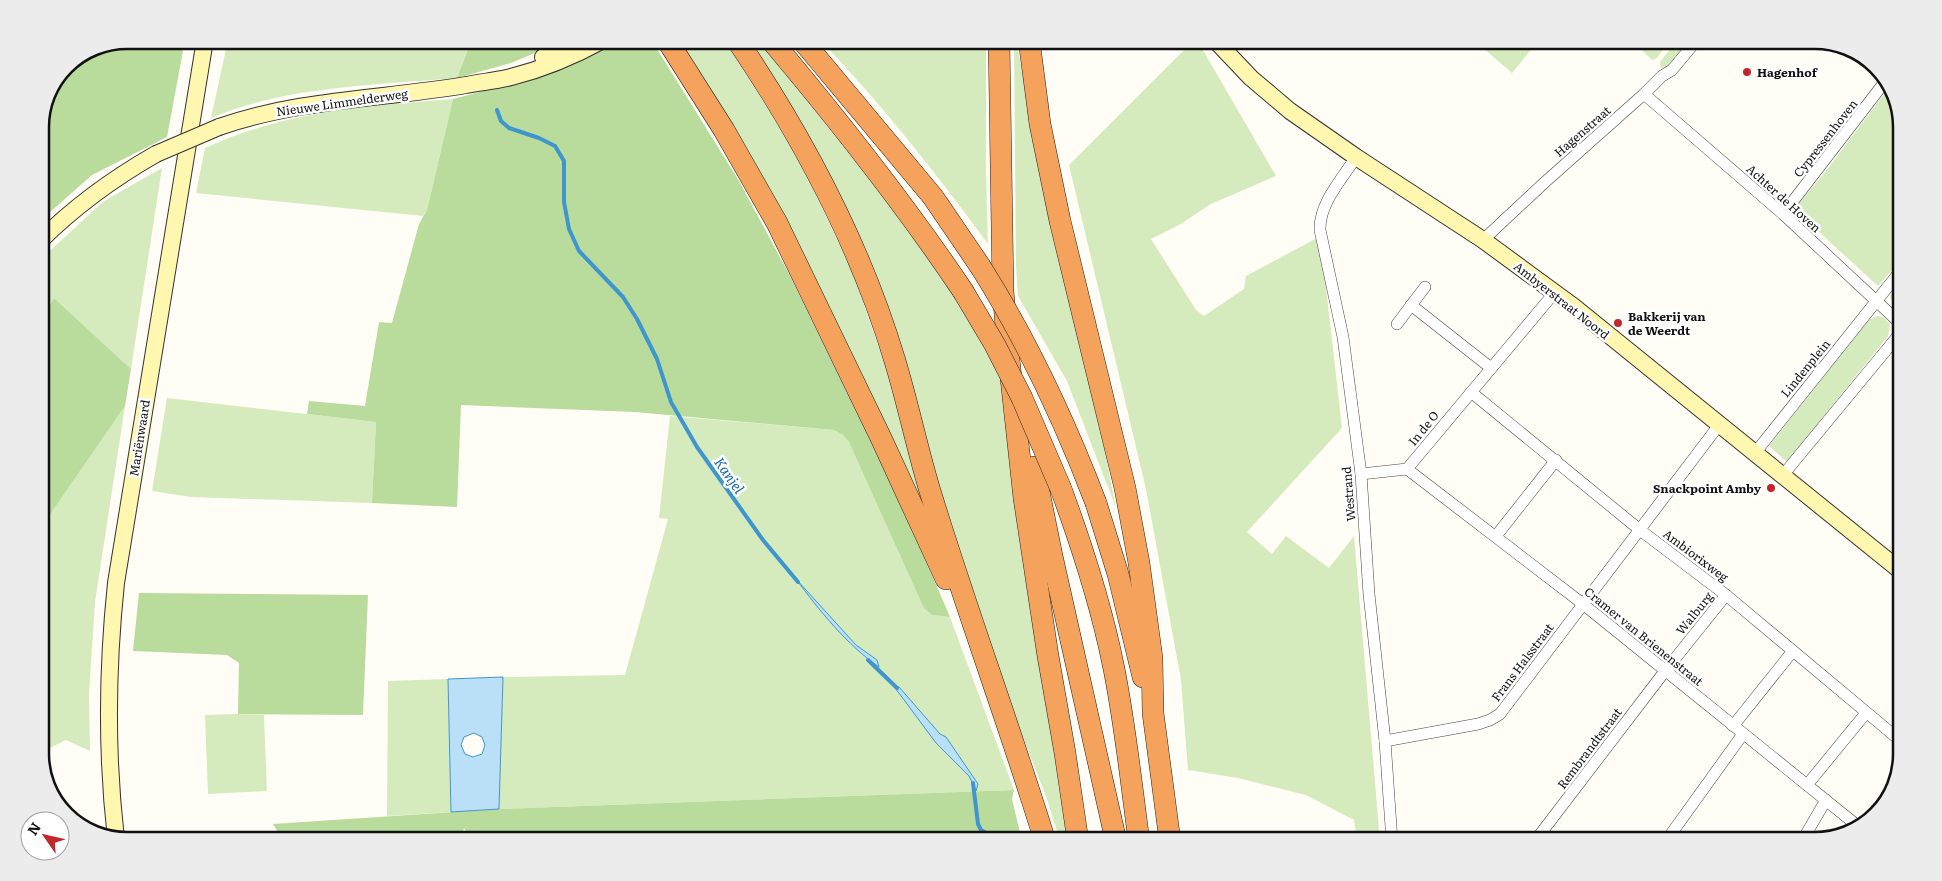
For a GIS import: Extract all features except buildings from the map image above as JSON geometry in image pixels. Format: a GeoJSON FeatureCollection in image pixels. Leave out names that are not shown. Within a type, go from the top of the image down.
{"type":"FeatureCollection","features":[{"type":"Feature","properties":{"kind":"highway"},"geometry":{"type":"LineString","coordinates":[[674,49],[724,130],[777,223],[881,438],[988,668]]}},
{"type":"Feature","properties":{"kind":"highway"},"geometry":{"type":"LineString","coordinates":[[743,49],[784,112],[823,183],[874,300],[895,361],[930,490],[988,668],[1016,746],[1042,832]]}},
{"type":"Feature","properties":{"kind":"highway"},"geometry":{"type":"LineString","coordinates":[[778,49],[922,229],[963,291],[995,345],[1022,398],[1061,489],[1092,583],[1113,663],[1123,718],[1137,832]]}},
{"type":"Feature","properties":{"kind":"highway"},"geometry":{"type":"LineString","coordinates":[[810,49],[933,197],[980,266],[1024,340],[1052,396],[1096,503],[1118,574],[1153,713]]}},
{"type":"Feature","properties":{"kind":"highway"},"geometry":{"type":"LineString","coordinates":[[999,49],[1003,291],[1008,350],[1024,498],[1077,832]]}},
{"type":"Feature","properties":{"kind":"highway"},"geometry":{"type":"LineString","coordinates":[[1030,49],[1040,124],[1060,221],[1125,488],[1139,563],[1152,658],[1153,713],[1169,832]]}},
{"type":"Feature","properties":{"kind":"highway"},"geometry":{"type":"LineString","coordinates":[[1003,261],[1015,357],[1041,506],[1114,832]]}},
{"type":"Feature","properties":{"kind":"street","name":"Mariënwaard"},"geometry":{"type":"LineString","coordinates":[[115,831],[109,767],[110,634],[116,583],[205,49]]}},
{"type":"Feature","properties":{"kind":"street","name":"Nieuwe Limmelderweg"},"geometry":{"type":"LineString","coordinates":[[470,84],[542,57],[558,49]]}},
{"type":"Feature","properties":{"kind":"street","name":"Nieuwe Limmelderweg"},"geometry":{"type":"LineString","coordinates":[[49,232],[72,210],[99,190],[156,154],[219,127],[298,106],[512,77],[555,63],[584,49]]}},
{"type":"Feature","properties":{"kind":"street","name":"Ambyerstraat Noord"},"geometry":{"type":"LineString","coordinates":[[1223,49],[1276,100],[1356,157],[1483,240],[1555,292],[1893,565]]}},
{"type":"Feature","properties":{"kind":"street","name":"Hagenstraat"},"geometry":{"type":"LineString","coordinates":[[1483,240],[1544,182],[1662,76],[1672,70],[1690,49]]}},
{"type":"Feature","properties":{"kind":"street","name":"Cypressenhoven"},"geometry":{"type":"LineString","coordinates":[[1783,214],[1882,87]]}},
{"type":"Feature","properties":{"kind":"street","name":"Achter de Hoven"},"geometry":{"type":"LineString","coordinates":[[1644,94],[1783,214],[1893,316]]}},
{"type":"Feature","properties":{"kind":"street","name":"Westrand"},"geometry":{"type":"LineString","coordinates":[[1356,157],[1328,200],[1322,214],[1320,226],[1343,337],[1361,474],[1369,594],[1385,741],[1391,832]]}},
{"type":"Feature","properties":{"kind":"street","name":"Lindenplein"},"geometry":{"type":"LineString","coordinates":[[1755,452],[1893,281]]}},
{"type":"Feature","properties":{"kind":"street"},"geometry":{"type":"LineString","coordinates":[[1397,324],[1426,287]]}},
{"type":"Feature","properties":{"kind":"street","name":"In de O"},"geometry":{"type":"LineString","coordinates":[[1407,469],[1555,292]]}},
{"type":"Feature","properties":{"kind":"street"},"geometry":{"type":"LineString","coordinates":[[1411,305],[1491,368]]}},
{"type":"Feature","properties":{"kind":"street"},"geometry":{"type":"LineString","coordinates":[[1784,475],[1893,342]]}},
{"type":"Feature","properties":{"kind":"street","name":"Ambiorixweg"},"geometry":{"type":"LineString","coordinates":[[1471,392],[1640,530],[1726,595],[1893,735]]}},
{"type":"Feature","properties":{"kind":"street"},"geometry":{"type":"LineString","coordinates":[[1583,604],[1719,425]]}},
{"type":"Feature","properties":{"kind":"street"},"geometry":{"type":"LineString","coordinates":[[1496,536],[1556,460]]}},
{"type":"Feature","properties":{"kind":"street"},"geometry":{"type":"LineString","coordinates":[[1361,474],[1407,469]]}},
{"type":"Feature","properties":{"kind":"street","name":"Cramer van Brienenstraat"},"geometry":{"type":"LineString","coordinates":[[1407,469],[1583,604],[1853,822]]}},
{"type":"Feature","properties":{"kind":"street","name":"Walburg"},"geometry":{"type":"LineString","coordinates":[[1665,671],[1726,595]]}},
{"type":"Feature","properties":{"kind":"street","name":"Frans Halsstraat"},"geometry":{"type":"LineString","coordinates":[[1385,741],[1478,724],[1500,714],[1583,604]]}},
{"type":"Feature","properties":{"kind":"street"},"geometry":{"type":"LineString","coordinates":[[1733,726],[1792,652]]}},
{"type":"Feature","properties":{"kind":"street","name":"Rembrandtstraat"},"geometry":{"type":"LineString","coordinates":[[1542,832],[1665,671]]}},
{"type":"Feature","properties":{"kind":"street"},"geometry":{"type":"LineString","coordinates":[[1807,785],[1866,713]]}},
{"type":"Feature","properties":{"kind":"street"},"geometry":{"type":"LineString","coordinates":[[1672,832],[1743,734]]}},
{"type":"Feature","properties":{"kind":"street"},"geometry":{"type":"LineString","coordinates":[[1807,832],[1826,800]]}},
{"type":"Feature","properties":{"kind":"green space"},"geometry":{"type":"Polygon","coordinates":[[[183,49],[167,137],[92,175],[49,213],[50,112],[62,84],[84,62],[112,50],[183,49]]]}},
{"type":"Feature","properties":{"kind":"green space"},"geometry":{"type":"Polygon","coordinates":[[[226,49],[468,49],[457,78],[364,85],[301,93],[240,107],[211,118],[226,49]]]}},
{"type":"Feature","properties":{"kind":"green space"},"geometry":{"type":"Polygon","coordinates":[[[468,49],[544,49],[511,63],[457,78],[468,49]]]}},
{"type":"Feature","properties":{"kind":"green space"},"geometry":{"type":"Polygon","coordinates":[[[598,49],[657,49],[739,181],[790,276],[904,510],[950,617],[932,615],[924,608],[849,442],[843,435],[834,430],[635,412],[461,405],[457,507],[372,503],[376,422],[307,414],[309,401],[365,406],[379,322],[392,323],[419,224],[427,210],[453,99],[518,82],[572,62],[598,49]]]}},
{"type":"Feature","properties":{"kind":"green space"},"geometry":{"type":"Polygon","coordinates":[[[680,49],[730,49],[789,141],[806,173],[853,274],[885,365],[923,507],[680,49]]]}},
{"type":"Feature","properties":{"kind":"green space"},"geometry":{"type":"Polygon","coordinates":[[[746,49],[765,49],[882,195],[950,289],[1000,371],[1067,832],[1057,832],[1047,799],[964,584],[895,349],[746,49]]]}},
{"type":"Feature","properties":{"kind":"green space"},"geometry":{"type":"Polygon","coordinates":[[[829,49],[986,49],[988,244],[908,139],[829,49]]]}},
{"type":"Feature","properties":{"kind":"green space"},"geometry":{"type":"Polygon","coordinates":[[[1014,49],[1018,49],[1046,197],[1098,417],[1116,508],[1067,381],[1018,296],[1016,265],[1014,49]]]}},
{"type":"Feature","properties":{"kind":"green space"},"geometry":{"type":"Polygon","coordinates":[[[1185,49],[1202,49],[1276,176],[1211,204],[1179,225],[1151,239],[1196,310],[1204,316],[1244,289],[1246,276],[1317,238],[1324,270],[1342,428],[1247,532],[1272,554],[1286,536],[1329,568],[1354,536],[1379,832],[1356,832],[1354,820],[1306,795],[1238,778],[1188,770],[1181,680],[1146,489],[1069,165],[1185,49]]]}},
{"type":"Feature","properties":{"kind":"green space"},"geometry":{"type":"Polygon","coordinates":[[[1484,49],[1532,49],[1512,73],[1484,49]]]}},
{"type":"Feature","properties":{"kind":"green space"},"geometry":{"type":"Polygon","coordinates":[[[1640,49],[1664,49],[1657,58],[1652,60],[1640,49]]]}},
{"type":"Feature","properties":{"kind":"green space"},"geometry":{"type":"Polygon","coordinates":[[[1670,49],[1682,49],[1667,67],[1661,68],[1660,62],[1670,49]]]}},
{"type":"Feature","properties":{"kind":"green space"},"geometry":{"type":"Polygon","coordinates":[[[1885,92],[1892,112],[1893,122],[1893,269],[1878,286],[1794,209],[1826,171],[1885,92]]]}},
{"type":"Feature","properties":{"kind":"green space"},"geometry":{"type":"Polygon","coordinates":[[[453,99],[427,210],[423,216],[196,193],[205,148],[235,136],[265,126],[327,112],[389,104],[453,99]]]}},
{"type":"Feature","properties":{"kind":"green space"},"geometry":{"type":"Polygon","coordinates":[[[162,168],[131,369],[54,298],[49,307],[49,252],[104,201],[162,168]]]}},
{"type":"Feature","properties":{"kind":"green space"},"geometry":{"type":"Polygon","coordinates":[[[1893,290],[1893,304],[1890,297],[1893,290]]]}},
{"type":"Feature","properties":{"kind":"green space"},"geometry":{"type":"Polygon","coordinates":[[[54,298],[131,369],[125,406],[49,516],[49,307],[54,298]]]}},
{"type":"Feature","properties":{"kind":"green space"},"geometry":{"type":"Polygon","coordinates":[[[1878,316],[1883,317],[1890,324],[1888,336],[1787,462],[1769,446],[1869,319],[1878,316]]]}},
{"type":"Feature","properties":{"kind":"green space"},"geometry":{"type":"Polygon","coordinates":[[[167,398],[376,422],[372,503],[191,497],[152,491],[167,398]]]}},
{"type":"Feature","properties":{"kind":"green space"},"geometry":{"type":"Polygon","coordinates":[[[125,406],[95,602],[89,694],[90,751],[66,740],[49,750],[49,516],[125,406]]]}},
{"type":"Feature","properties":{"kind":"green space"},"geometry":{"type":"Polygon","coordinates":[[[670,416],[834,430],[843,435],[849,442],[932,615],[950,617],[1014,790],[499,809],[503,677],[625,675],[668,519],[659,518],[670,416]]]}},
{"type":"Feature","properties":{"kind":"green space"},"geometry":{"type":"Polygon","coordinates":[[[139,593],[368,595],[363,715],[238,714],[239,663],[227,655],[133,651],[139,593]]]}},
{"type":"Feature","properties":{"kind":"green space"},"geometry":{"type":"Polygon","coordinates":[[[448,679],[451,812],[387,816],[388,681],[448,679]]]}},
{"type":"Feature","properties":{"kind":"green space"},"geometry":{"type":"Polygon","coordinates":[[[205,715],[264,715],[267,791],[208,794],[205,715]]]}},
{"type":"Feature","properties":{"kind":"green space"},"geometry":{"type":"Polygon","coordinates":[[[1014,790],[1012,799],[1020,832],[466,832],[464,828],[463,832],[278,832],[273,824],[499,809],[1014,790]]]}},
{"type":"Feature","properties":{"kind":"water"},"geometry":{"type":"Polygon","coordinates":[[[796,579],[856,645],[877,660],[879,667],[845,638],[796,579]]]}},
{"type":"Feature","properties":{"kind":"water"},"geometry":{"type":"Polygon","coordinates":[[[503,677],[499,809],[451,812],[448,679],[503,677]],[[474,733],[464,737],[461,745],[465,754],[473,757],[482,754],[485,745],[482,737],[474,733]]]}},
{"type":"Feature","properties":{"kind":"water"},"geometry":{"type":"Polygon","coordinates":[[[893,685],[899,687],[940,734],[946,737],[978,784],[976,791],[969,776],[936,743],[893,685]]]}},
{"type":"Feature","properties":{"kind":"waterway","name":"Kanjel"},"geometry":{"type":"LineString","coordinates":[[497,110],[501,121],[509,128],[539,138],[555,146],[564,161],[564,202],[569,229],[579,251],[623,297],[637,319],[657,359],[671,402],[697,447],[763,540],[798,582]]}},
{"type":"Feature","properties":{"kind":"waterway","name":"Kanjel"},"geometry":{"type":"LineString","coordinates":[[868,660],[897,688]]}},
{"type":"Feature","properties":{"kind":"waterway","name":"Kanjel"},"geometry":{"type":"LineString","coordinates":[[973,783],[978,824],[984,832]]}},
{"type":"Feature","properties":{"kind":"place","name":"Hagenhof"},"geometry":{"type":"Point","coordinates":[1747,72]}},
{"type":"Feature","properties":{"kind":"place","name":"Bakkerij van de Weerdt"},"geometry":{"type":"Point","coordinates":[1618,323]}},
{"type":"Feature","properties":{"kind":"place","name":"Snackpoint Amby"},"geometry":{"type":"Point","coordinates":[1771,488]}}]}
